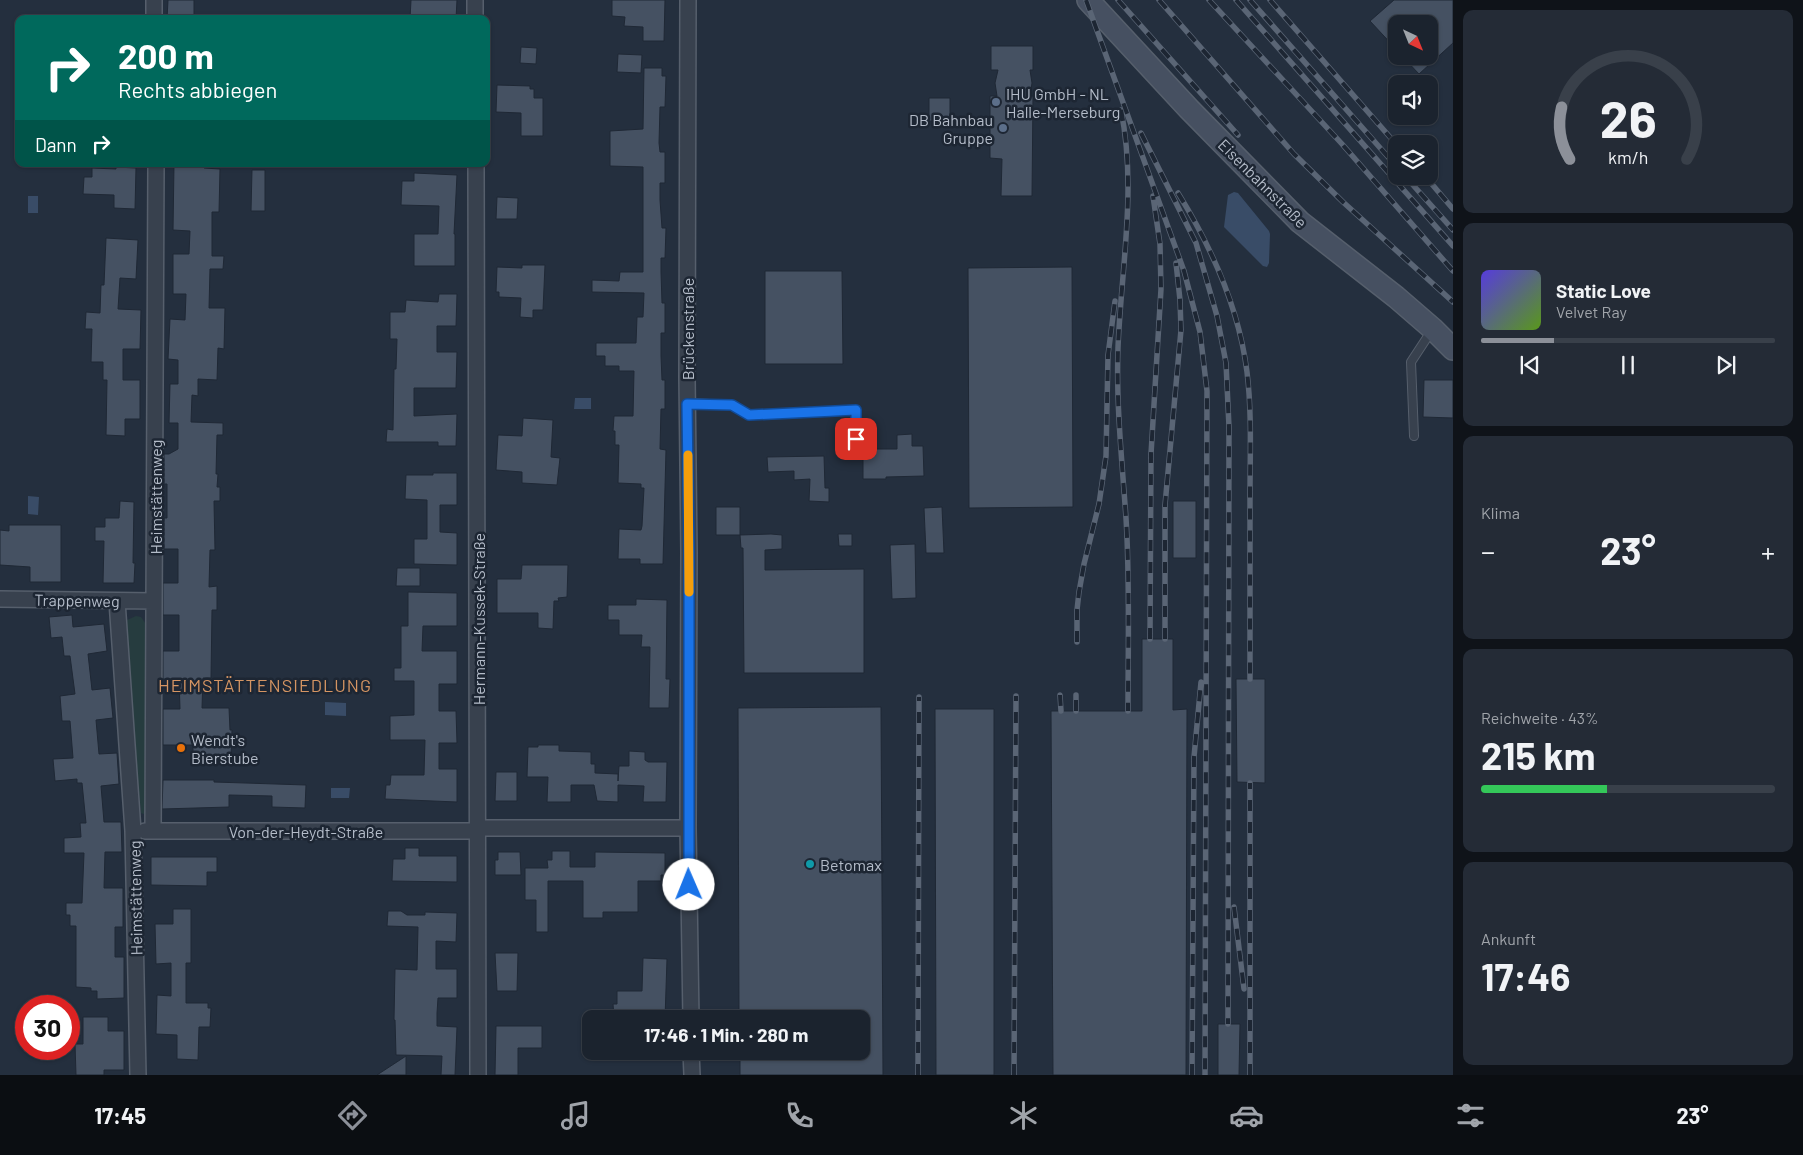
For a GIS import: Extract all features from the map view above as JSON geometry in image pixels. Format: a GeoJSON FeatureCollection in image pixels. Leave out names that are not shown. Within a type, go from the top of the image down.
{"type":"FeatureCollection","features":[{"type":"Feature","properties":{"kind":"street"},"geometry":{"type":"LineString","coordinates":[[154,0],[154,15]]}},
{"type":"Feature","properties":{"kind":"street"},"geometry":{"type":"LineString","coordinates":[[475,0],[475,15]]}},
{"type":"Feature","properties":{"kind":"street","name":"Brückenstraße"},"geometry":{"type":"LineString","coordinates":[[688,0],[688,828],[691,1010]]}},
{"type":"Feature","properties":{"kind":"street","name":"Eisenbahnstraße"},"geometry":{"type":"LineString","coordinates":[[1088,0],[1189,109],[1300,222],[1396,297],[1453,349]]}},
{"type":"Feature","properties":{"kind":"street","name":"Heimstättenweg"},"geometry":{"type":"LineString","coordinates":[[153,831],[156,167]]}},
{"type":"Feature","properties":{"kind":"street","name":"Hermann-Kussek-Straße"},"geometry":{"type":"LineString","coordinates":[[476,167],[478,1075]]}},
{"type":"Feature","properties":{"kind":"street","name":"Trappenweg"},"geometry":{"type":"LineString","coordinates":[[0,599],[154,601]]}},
{"type":"Feature","properties":{"kind":"street","name":"Heimstättenweg"},"geometry":{"type":"LineString","coordinates":[[117,601],[133,831],[138,1075]]}},
{"type":"Feature","properties":{"kind":"street","name":"Von-der-Heydt-Straße"},"geometry":{"type":"LineString","coordinates":[[133,831],[688,828]]}},
{"type":"Feature","properties":{"kind":"street"},"geometry":{"type":"LineString","coordinates":[[691,1060],[692,1075]]}},
{"type":"Feature","properties":{"kind":"lane"},"geometry":{"type":"LineString","coordinates":[[1414,436],[1411,362],[1433,329]]}},
{"type":"Feature","properties":{"kind":"lane"},"geometry":{"type":"LineString","coordinates":[[687,404],[732,405],[749,415],[856,410],[857,454]]}},
{"type":"Feature","properties":{"kind":"green space"},"geometry":{"type":"Polygon","coordinates":[[[136,616],[141,617],[148,627],[146,815],[141,813],[123,631],[127,620],[136,616]]]}},
{"type":"Feature","properties":{"kind":"water"},"geometry":{"type":"Polygon","coordinates":[[[1234,192],[1238,193],[1269,231],[1269,263],[1267,267],[1263,266],[1224,227],[1228,195],[1234,192]]]}},
{"type":"Feature","properties":{"kind":"water"},"geometry":{"type":"Polygon","coordinates":[[[28,196],[38,196],[38,213],[28,213],[28,196]]]}},
{"type":"Feature","properties":{"kind":"water"},"geometry":{"type":"Polygon","coordinates":[[[575,398],[591,398],[591,409],[574,409],[575,398]]]}},
{"type":"Feature","properties":{"kind":"water"},"geometry":{"type":"Polygon","coordinates":[[[28,496],[39,497],[38,515],[28,514],[28,496]]]}},
{"type":"Feature","properties":{"kind":"water"},"geometry":{"type":"Polygon","coordinates":[[[325,702],[346,703],[346,716],[325,715],[325,702]]]}},
{"type":"Feature","properties":{"kind":"water"},"geometry":{"type":"Polygon","coordinates":[[[331,788],[350,788],[349,798],[331,798],[331,788]]]}},
{"type":"Feature","properties":{"kind":"building"},"geometry":{"type":"Polygon","coordinates":[[[168,0],[194,0],[194,15],[167,15],[168,0]]]}},
{"type":"Feature","properties":{"kind":"building"},"geometry":{"type":"Polygon","coordinates":[[[411,0],[457,0],[456,15],[410,15],[411,0]]]}},
{"type":"Feature","properties":{"kind":"building"},"geometry":{"type":"Polygon","coordinates":[[[612,0],[665,0],[664,41],[643,41],[643,27],[624,26],[625,17],[612,16],[612,0]]]}},
{"type":"Feature","properties":{"kind":"building"},"geometry":{"type":"Polygon","coordinates":[[[1394,0],[1453,0],[1453,43],[1438,57],[1438,15],[1388,15],[1388,40],[1370,21],[1394,0]]]}},
{"type":"Feature","properties":{"kind":"building"},"geometry":{"type":"Polygon","coordinates":[[[991,46],[1033,46],[1033,70],[1030,70],[1032,83],[1030,96],[1033,96],[1032,196],[1001,196],[1002,159],[990,158],[990,96],[997,96],[995,83],[998,70],[991,70],[991,46]]]}},
{"type":"Feature","properties":{"kind":"building"},"geometry":{"type":"Polygon","coordinates":[[[521,47],[537,48],[536,64],[520,63],[521,47]]]}},
{"type":"Feature","properties":{"kind":"building"},"geometry":{"type":"Polygon","coordinates":[[[618,54],[642,55],[641,73],[617,72],[618,54]]]}},
{"type":"Feature","properties":{"kind":"building"},"geometry":{"type":"Polygon","coordinates":[[[1410,65],[1429,65],[1419,74],[1410,65]]]}},
{"type":"Feature","properties":{"kind":"building"},"geometry":{"type":"Polygon","coordinates":[[[644,68],[662,68],[662,76],[666,76],[665,107],[660,107],[659,143],[660,152],[665,152],[665,183],[660,183],[660,200],[662,228],[666,228],[665,258],[661,258],[662,303],[665,303],[665,333],[661,333],[661,356],[662,380],[665,380],[665,409],[661,409],[660,449],[666,450],[663,564],[640,564],[640,559],[618,559],[619,529],[641,530],[642,526],[644,488],[641,488],[641,484],[618,483],[619,445],[615,445],[615,431],[613,431],[614,416],[633,416],[634,371],[619,371],[619,366],[605,366],[605,356],[596,356],[596,343],[636,343],[637,317],[643,317],[644,293],[592,292],[592,280],[619,281],[620,272],[643,272],[643,167],[610,166],[610,131],[643,129],[644,68]]]}},
{"type":"Feature","properties":{"kind":"building"},"geometry":{"type":"Polygon","coordinates":[[[497,85],[530,86],[530,89],[534,89],[534,98],[543,98],[543,136],[521,136],[521,113],[496,112],[497,85]]]}},
{"type":"Feature","properties":{"kind":"building"},"geometry":{"type":"Polygon","coordinates":[[[929,98],[950,98],[950,121],[929,121],[929,98]]]}},
{"type":"Feature","properties":{"kind":"building"},"geometry":{"type":"Polygon","coordinates":[[[116,167],[136,168],[135,209],[114,208],[114,195],[83,194],[84,177],[92,177],[92,168],[116,169],[116,167]]]}},
{"type":"Feature","properties":{"kind":"building"},"geometry":{"type":"Polygon","coordinates":[[[174,167],[220,169],[219,212],[212,212],[212,256],[224,256],[223,269],[210,269],[209,308],[225,308],[224,349],[218,348],[217,380],[198,379],[198,396],[192,395],[191,422],[223,423],[223,435],[217,435],[216,474],[218,474],[217,487],[220,487],[220,501],[214,501],[215,550],[210,550],[209,587],[217,586],[217,610],[212,610],[211,678],[203,678],[202,708],[229,708],[230,730],[232,730],[231,756],[193,756],[193,745],[163,745],[163,709],[180,709],[179,679],[163,679],[163,651],[179,651],[179,615],[163,615],[163,583],[178,583],[178,549],[164,549],[164,518],[167,518],[167,484],[164,484],[164,454],[169,454],[178,449],[178,423],[169,423],[170,384],[178,384],[178,360],[168,359],[170,319],[185,320],[186,294],[173,294],[173,254],[189,254],[190,231],[173,230],[174,167]]]}},
{"type":"Feature","properties":{"kind":"building"},"geometry":{"type":"Polygon","coordinates":[[[252,170],[265,170],[265,211],[251,211],[252,170]]]}},
{"type":"Feature","properties":{"kind":"building"},"geometry":{"type":"Polygon","coordinates":[[[414,173],[457,175],[454,234],[455,266],[414,266],[414,234],[438,234],[439,206],[401,205],[402,181],[414,181],[414,173]]]}},
{"type":"Feature","properties":{"kind":"building"},"geometry":{"type":"Polygon","coordinates":[[[497,197],[518,198],[517,219],[496,219],[497,197]]]}},
{"type":"Feature","properties":{"kind":"building"},"geometry":{"type":"Polygon","coordinates":[[[106,238],[138,240],[136,279],[120,278],[118,309],[141,310],[140,349],[123,349],[123,380],[140,380],[140,419],[125,419],[125,436],[106,435],[107,380],[103,380],[103,362],[91,362],[92,329],[85,329],[86,312],[100,313],[101,285],[104,285],[106,238]]]}},
{"type":"Feature","properties":{"kind":"building"},"geometry":{"type":"Polygon","coordinates":[[[522,265],[545,265],[543,310],[533,310],[533,318],[520,317],[521,298],[499,297],[499,292],[496,292],[497,267],[522,268],[522,265]]]}},
{"type":"Feature","properties":{"kind":"building"},"geometry":{"type":"Polygon","coordinates":[[[1072,267],[1073,507],[969,508],[968,268],[1072,267]]]}},
{"type":"Feature","properties":{"kind":"building"},"geometry":{"type":"Polygon","coordinates":[[[765,271],[842,271],[843,364],[765,364],[765,271]]]}},
{"type":"Feature","properties":{"kind":"building"},"geometry":{"type":"Polygon","coordinates":[[[439,294],[457,294],[456,326],[437,326],[437,352],[457,352],[456,388],[414,388],[414,416],[457,414],[456,446],[438,446],[438,442],[386,442],[387,429],[393,430],[394,369],[396,369],[397,339],[390,339],[390,312],[405,312],[406,300],[438,302],[439,294]]]}},
{"type":"Feature","properties":{"kind":"building"},"geometry":{"type":"Polygon","coordinates":[[[1424,380],[1453,380],[1453,418],[1423,417],[1424,380]]]}},
{"type":"Feature","properties":{"kind":"building"},"geometry":{"type":"Polygon","coordinates":[[[523,418],[553,420],[551,457],[560,458],[557,485],[522,483],[522,472],[496,470],[498,435],[522,436],[523,418]]]}},
{"type":"Feature","properties":{"kind":"building"},"geometry":{"type":"Polygon","coordinates":[[[912,434],[912,446],[923,446],[924,476],[863,479],[863,455],[868,455],[868,449],[897,449],[897,435],[912,434]]]}},
{"type":"Feature","properties":{"kind":"building"},"geometry":{"type":"Polygon","coordinates":[[[824,456],[825,488],[829,488],[829,502],[809,501],[810,479],[794,480],[794,471],[768,472],[767,457],[824,456]]]}},
{"type":"Feature","properties":{"kind":"building"},"geometry":{"type":"Polygon","coordinates":[[[433,473],[457,473],[457,505],[440,505],[440,532],[457,533],[457,565],[414,564],[414,539],[427,539],[427,500],[405,499],[406,475],[433,475],[433,473]]]}},
{"type":"Feature","properties":{"kind":"building"},"geometry":{"type":"Polygon","coordinates":[[[120,501],[134,502],[134,583],[103,583],[104,541],[95,541],[95,527],[105,527],[105,518],[119,518],[120,501]]]}},
{"type":"Feature","properties":{"kind":"building"},"geometry":{"type":"Polygon","coordinates":[[[1173,501],[1196,501],[1196,558],[1173,558],[1173,501]]]}},
{"type":"Feature","properties":{"kind":"building"},"geometry":{"type":"Polygon","coordinates":[[[716,507],[740,507],[740,535],[716,535],[716,507]]]}},
{"type":"Feature","properties":{"kind":"building"},"geometry":{"type":"Polygon","coordinates":[[[942,507],[944,553],[926,553],[924,508],[942,507]]]}},
{"type":"Feature","properties":{"kind":"building"},"geometry":{"type":"Polygon","coordinates":[[[9,525],[61,525],[61,582],[30,582],[30,567],[0,565],[0,530],[9,531],[9,525]]]}},
{"type":"Feature","properties":{"kind":"building"},"geometry":{"type":"Polygon","coordinates":[[[838,534],[852,534],[852,546],[839,546],[838,534]]]}},
{"type":"Feature","properties":{"kind":"building"},"geometry":{"type":"Polygon","coordinates":[[[740,535],[782,535],[782,549],[765,550],[765,570],[864,569],[864,673],[744,673],[743,548],[741,548],[740,535]]]}},
{"type":"Feature","properties":{"kind":"building"},"geometry":{"type":"Polygon","coordinates":[[[915,544],[916,598],[892,599],[890,545],[915,544]]]}},
{"type":"Feature","properties":{"kind":"building"},"geometry":{"type":"Polygon","coordinates":[[[522,565],[568,565],[567,597],[558,598],[559,601],[554,601],[553,629],[538,628],[538,613],[497,613],[497,579],[521,579],[522,565]]]}},
{"type":"Feature","properties":{"kind":"building"},"geometry":{"type":"Polygon","coordinates":[[[397,568],[420,568],[420,586],[396,586],[397,568]]]}},
{"type":"Feature","properties":{"kind":"building"},"geometry":{"type":"Polygon","coordinates":[[[408,592],[457,593],[457,626],[423,626],[422,651],[457,651],[457,684],[439,684],[439,711],[456,711],[457,743],[439,743],[439,769],[457,769],[457,802],[385,799],[386,785],[390,785],[391,775],[424,775],[425,740],[390,740],[390,716],[414,715],[414,681],[394,681],[394,668],[401,668],[401,626],[408,626],[408,592]]]}},
{"type":"Feature","properties":{"kind":"building"},"geometry":{"type":"Polygon","coordinates":[[[636,599],[667,600],[666,679],[670,679],[669,708],[649,708],[650,647],[641,647],[642,635],[619,635],[619,620],[608,620],[608,605],[636,605],[636,599]]]}},
{"type":"Feature","properties":{"kind":"building"},"geometry":{"type":"Polygon","coordinates":[[[72,615],[73,627],[104,624],[107,651],[88,654],[92,690],[110,688],[113,718],[96,720],[99,754],[117,753],[119,784],[101,786],[104,822],[121,822],[122,852],[105,852],[104,888],[123,888],[123,927],[115,927],[115,957],[124,957],[124,998],[97,999],[97,991],[91,991],[91,988],[76,987],[76,926],[70,926],[70,915],[66,915],[66,903],[82,903],[84,853],[64,853],[64,838],[81,837],[80,823],[86,823],[82,783],[77,783],[77,779],[55,781],[53,759],[73,758],[70,721],[62,721],[60,696],[75,694],[70,656],[64,656],[62,637],[51,638],[49,617],[72,615]]]}},
{"type":"Feature","properties":{"kind":"building"},"geometry":{"type":"Polygon","coordinates":[[[1142,639],[1173,639],[1173,710],[1187,709],[1186,1075],[1053,1075],[1051,711],[1142,711],[1142,639]]]}},
{"type":"Feature","properties":{"kind":"building"},"geometry":{"type":"Polygon","coordinates":[[[1236,679],[1265,679],[1265,783],[1237,782],[1236,679]]]}},
{"type":"Feature","properties":{"kind":"building","name":"Betomax"},"geometry":{"type":"Polygon","coordinates":[[[881,707],[883,1075],[740,1075],[740,1060],[870,1060],[870,1010],[739,1010],[738,708],[881,707]]]}},
{"type":"Feature","properties":{"kind":"building"},"geometry":{"type":"Polygon","coordinates":[[[935,709],[994,709],[994,1075],[936,1075],[935,709]]]}},
{"type":"Feature","properties":{"kind":"building"},"geometry":{"type":"Polygon","coordinates":[[[538,745],[559,745],[559,751],[591,752],[591,764],[595,764],[595,773],[618,774],[618,781],[619,766],[629,766],[629,751],[645,752],[645,760],[648,762],[667,762],[666,802],[643,802],[644,786],[618,785],[618,802],[597,801],[594,785],[571,785],[571,802],[547,802],[548,777],[527,777],[528,747],[538,747],[538,745]]]}},
{"type":"Feature","properties":{"kind":"building"},"geometry":{"type":"Polygon","coordinates":[[[496,772],[517,772],[517,801],[495,801],[496,772]]]}},
{"type":"Feature","properties":{"kind":"building"},"geometry":{"type":"Polygon","coordinates":[[[163,780],[214,780],[214,782],[306,785],[305,808],[272,807],[272,796],[229,795],[229,807],[162,809],[163,780]]]}},
{"type":"Feature","properties":{"kind":"building"},"geometry":{"type":"Polygon","coordinates":[[[405,848],[419,848],[419,856],[457,856],[457,882],[392,881],[393,859],[405,859],[405,848]]]}},
{"type":"Feature","properties":{"kind":"building"},"geometry":{"type":"Polygon","coordinates":[[[552,851],[570,851],[570,867],[595,867],[595,852],[665,853],[665,875],[661,875],[661,881],[638,881],[638,912],[603,912],[603,918],[583,918],[583,881],[548,881],[548,932],[536,932],[536,900],[525,900],[525,868],[548,868],[547,860],[552,860],[552,851]]]}},
{"type":"Feature","properties":{"kind":"building"},"geometry":{"type":"Polygon","coordinates":[[[498,852],[520,852],[521,875],[495,875],[495,860],[498,860],[498,852]]]}},
{"type":"Feature","properties":{"kind":"building"},"geometry":{"type":"Polygon","coordinates":[[[151,857],[217,857],[217,872],[207,872],[207,886],[151,885],[151,857]]]}},
{"type":"Feature","properties":{"kind":"building"},"geometry":{"type":"Polygon","coordinates":[[[173,909],[191,909],[191,963],[186,963],[186,1003],[208,1003],[208,1008],[211,1008],[210,1027],[199,1027],[198,1060],[177,1059],[177,1035],[156,1034],[157,995],[171,996],[171,963],[156,964],[155,924],[173,924],[173,909]]]}},
{"type":"Feature","properties":{"kind":"building"},"geometry":{"type":"Polygon","coordinates":[[[388,911],[401,911],[407,915],[425,915],[425,912],[457,913],[456,942],[436,941],[436,969],[457,969],[457,998],[438,998],[437,1013],[437,1026],[457,1027],[455,1075],[441,1075],[442,1056],[396,1055],[394,1020],[395,969],[417,970],[418,927],[387,926],[388,911]]]}},
{"type":"Feature","properties":{"kind":"building"},"geometry":{"type":"Polygon","coordinates":[[[495,953],[518,953],[517,991],[497,991],[495,953]]]}},
{"type":"Feature","properties":{"kind":"building"},"geometry":{"type":"Polygon","coordinates":[[[643,958],[667,959],[665,1010],[613,1010],[613,1004],[617,1004],[617,991],[642,991],[643,958]]]}},
{"type":"Feature","properties":{"kind":"building"},"geometry":{"type":"Polygon","coordinates":[[[83,1017],[108,1017],[108,1031],[124,1031],[124,1070],[104,1070],[104,1075],[76,1075],[76,1060],[80,1060],[80,1044],[83,1044],[83,1017]]]}},
{"type":"Feature","properties":{"kind":"building"},"geometry":{"type":"Polygon","coordinates":[[[1218,1024],[1240,1024],[1239,1075],[1218,1075],[1218,1024]]]}},
{"type":"Feature","properties":{"kind":"building"},"geometry":{"type":"Polygon","coordinates":[[[496,1026],[542,1026],[542,1048],[518,1048],[518,1075],[495,1075],[496,1026]]]}},
{"type":"Feature","properties":{"kind":"building"},"geometry":{"type":"Polygon","coordinates":[[[406,1056],[406,1075],[377,1075],[406,1056]]]}},
{"type":"Feature","properties":{"kind":"railway"},"geometry":{"type":"LineString","coordinates":[[1086,0],[1184,271],[1200,332],[1207,391],[1205,1075]]}},
{"type":"Feature","properties":{"kind":"railway"},"geometry":{"type":"LineString","coordinates":[[1118,0],[1238,135]]}},
{"type":"Feature","properties":{"kind":"railway"},"geometry":{"type":"LineString","coordinates":[[1159,0],[1294,154],[1343,202],[1453,302]]}},
{"type":"Feature","properties":{"kind":"railway"},"geometry":{"type":"LineString","coordinates":[[1209,0],[1342,144],[1453,271]]}},
{"type":"Feature","properties":{"kind":"railway"},"geometry":{"type":"LineString","coordinates":[[1236,0],[1453,246]]}},
{"type":"Feature","properties":{"kind":"railway"},"geometry":{"type":"LineString","coordinates":[[1250,0],[1388,157]]}},
{"type":"Feature","properties":{"kind":"railway"},"geometry":{"type":"LineString","coordinates":[[1270,0],[1388,135]]}},
{"type":"Feature","properties":{"kind":"railway"},"geometry":{"type":"LineString","coordinates":[[1121,110],[1128,169],[1127,229],[1118,348],[1118,390],[1128,566],[1128,711]]}},
{"type":"Feature","properties":{"kind":"railway"},"geometry":{"type":"LineString","coordinates":[[1141,133],[1196,243],[1217,316],[1226,363],[1229,427],[1228,1024]]}},
{"type":"Feature","properties":{"kind":"railway"},"geometry":{"type":"LineString","coordinates":[[1413,185],[1453,230]]}},
{"type":"Feature","properties":{"kind":"railway"},"geometry":{"type":"LineString","coordinates":[[1433,185],[1453,209]]}},
{"type":"Feature","properties":{"kind":"railway"},"geometry":{"type":"LineString","coordinates":[[1178,193],[1213,257],[1231,302],[1238,325],[1247,372],[1250,403],[1250,679]]}},
{"type":"Feature","properties":{"kind":"railway"},"geometry":{"type":"LineString","coordinates":[[1150,639],[1151,454],[1161,289],[1160,244],[1153,196]]}},
{"type":"Feature","properties":{"kind":"railway"},"geometry":{"type":"LineString","coordinates":[[1165,639],[1165,505],[1181,330],[1176,263]]}},
{"type":"Feature","properties":{"kind":"railway"},"geometry":{"type":"LineString","coordinates":[[1077,642],[1079,592],[1099,504],[1106,456],[1108,355],[1115,301]]}},
{"type":"Feature","properties":{"kind":"railway"},"geometry":{"type":"LineString","coordinates":[[1192,1075],[1194,757],[1201,682]]}},
{"type":"Feature","properties":{"kind":"railway"},"geometry":{"type":"LineString","coordinates":[[1060,695],[1061,711]]}},
{"type":"Feature","properties":{"kind":"railway"},"geometry":{"type":"LineString","coordinates":[[1076,695],[1076,711]]}},
{"type":"Feature","properties":{"kind":"railway"},"geometry":{"type":"LineString","coordinates":[[1014,1075],[1016,696]]}},
{"type":"Feature","properties":{"kind":"railway"},"geometry":{"type":"LineString","coordinates":[[918,1075],[919,697]]}},
{"type":"Feature","properties":{"kind":"railway"},"geometry":{"type":"LineString","coordinates":[[1250,783],[1250,1075]]}},
{"type":"Feature","properties":{"kind":"railway"},"geometry":{"type":"LineString","coordinates":[[1234,907],[1244,989]]}},
{"type":"Feature","properties":{"kind":"slow traffic"},"geometry":{"type":"LineString","coordinates":[[688,455],[689,592]]}},
{"type":"Feature","properties":{"kind":"place","name":"IHU GmbH - NL Halle-Merseburg"},"geometry":{"type":"Point","coordinates":[996,102]}},
{"type":"Feature","properties":{"kind":"place","name":"DB Bahnbau Gruppe"},"geometry":{"type":"Point","coordinates":[1003,128]}},
{"type":"Feature","properties":{"kind":"place","name":"Wendt's Bierstube"},"geometry":{"type":"Point","coordinates":[181,748]}},
{"type":"Feature","properties":{"kind":"place","name":"Betomax"},"geometry":{"type":"Point","coordinates":[810,864]}},
{"type":"Feature","properties":{"kind":"district","name":"HEIMSTÄTTENSIEDLUNG"},"geometry":{"type":"Point","coordinates":[265,685]}},
{"type":"Feature","properties":{"kind":"route"},"geometry":{"type":"LineString","coordinates":[[689,885],[687,404],[732,405],[749,415],[856,410],[856,439]]}}]}
